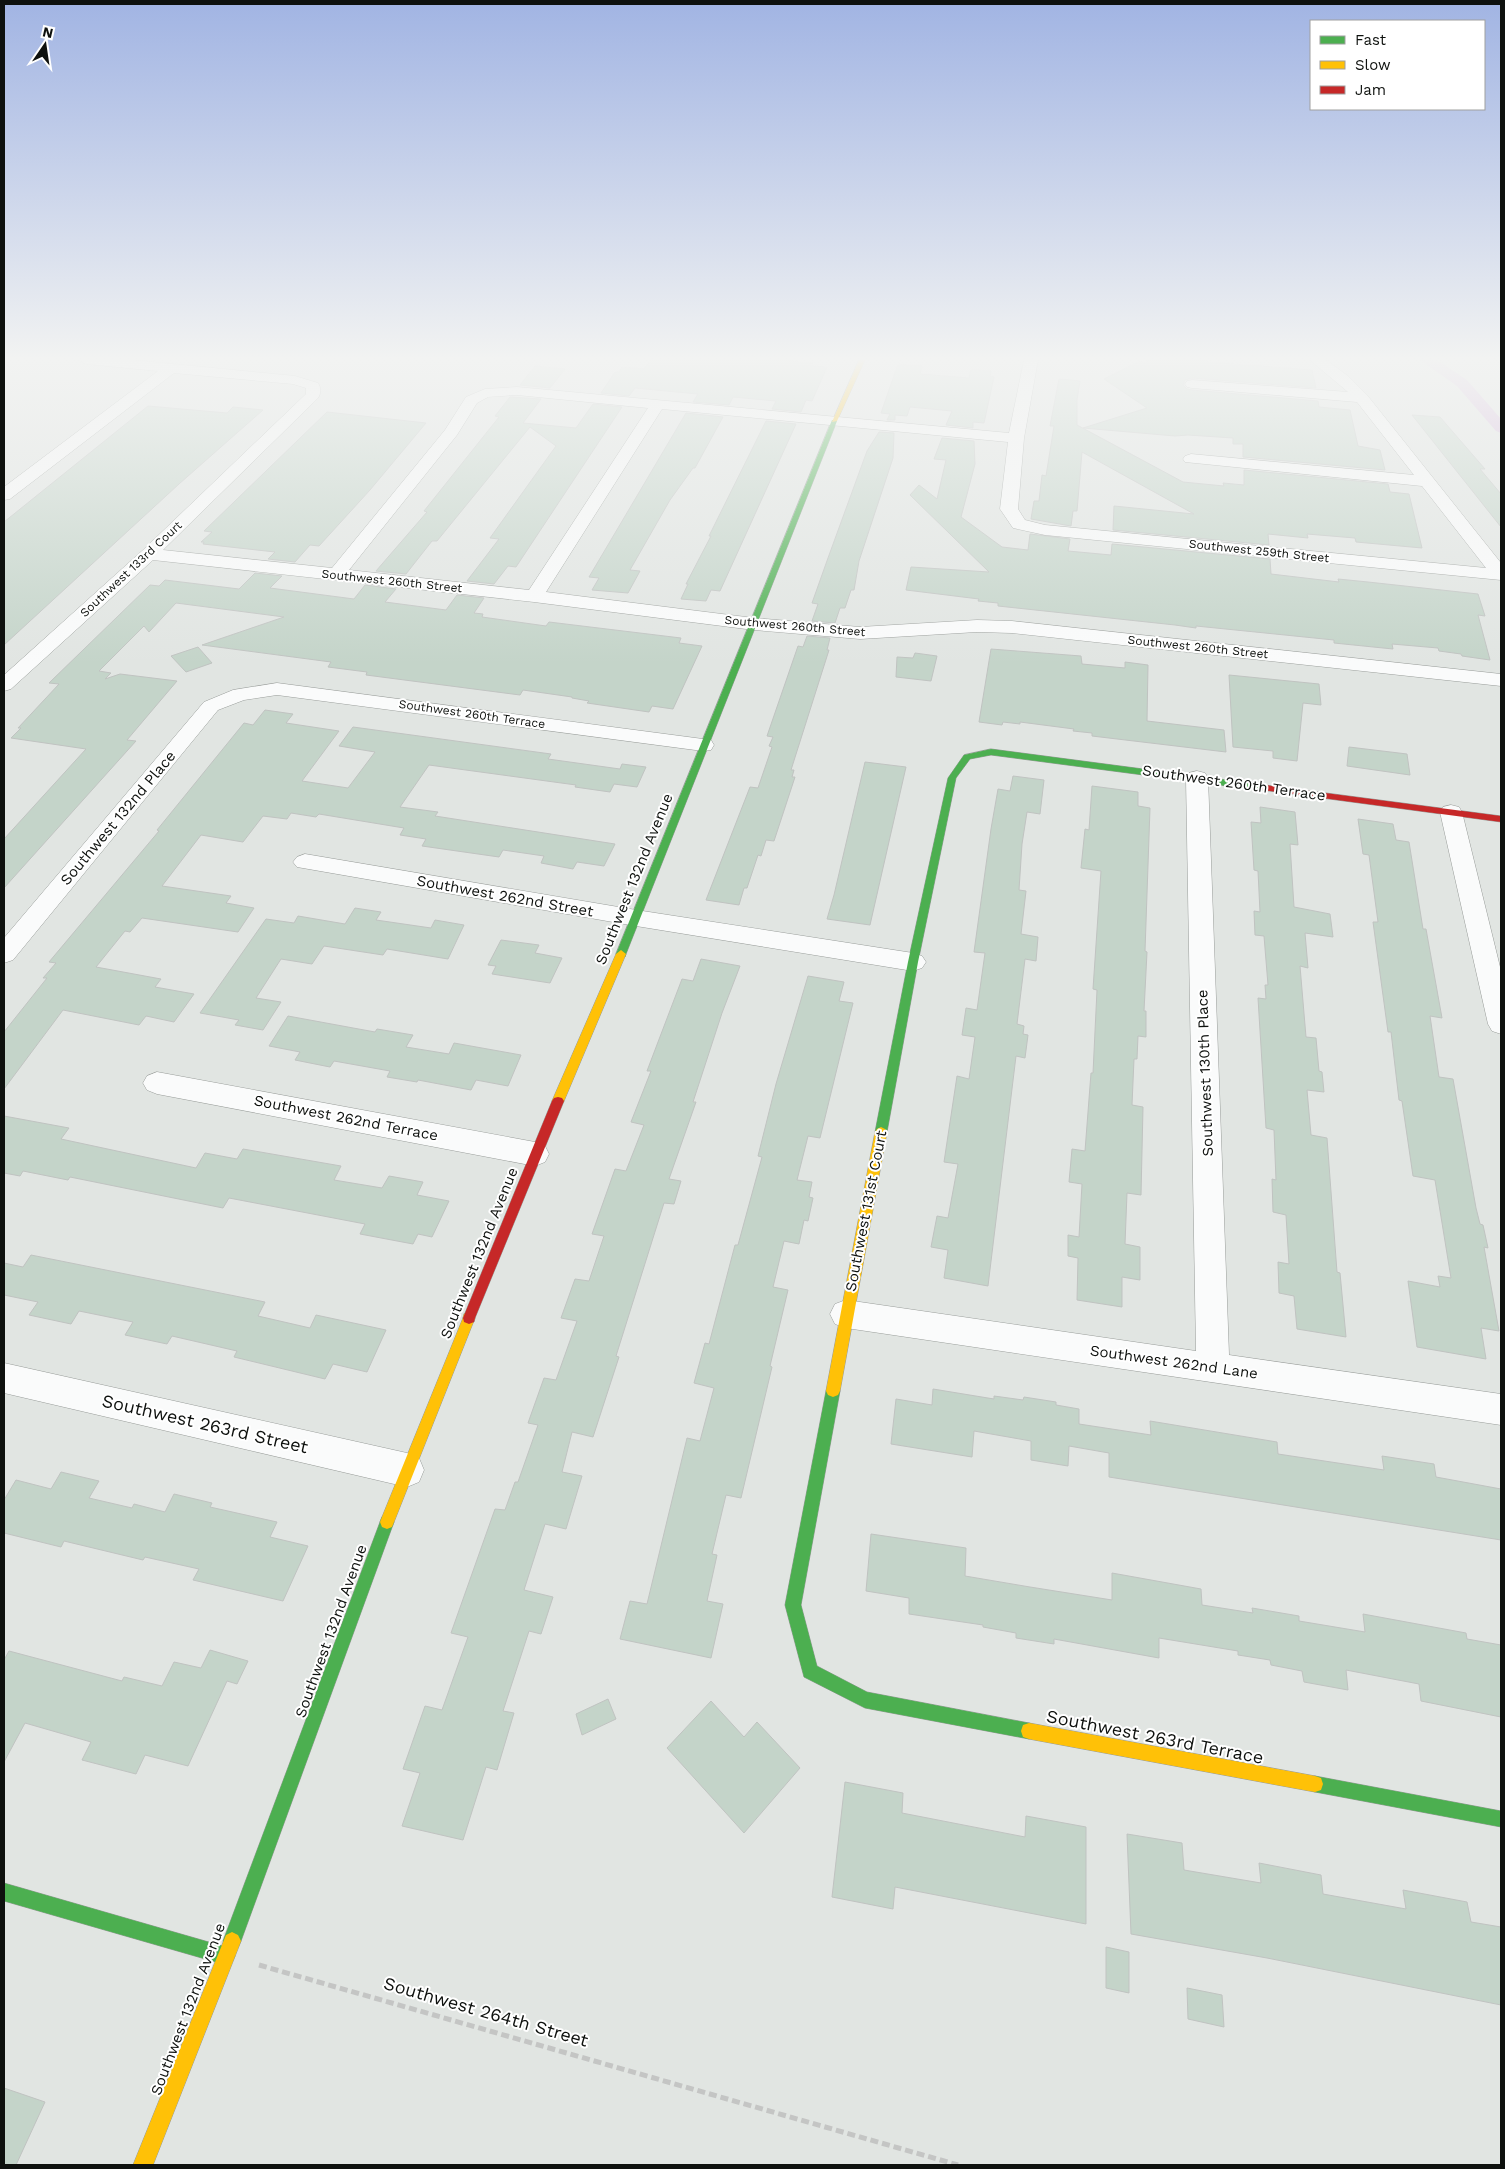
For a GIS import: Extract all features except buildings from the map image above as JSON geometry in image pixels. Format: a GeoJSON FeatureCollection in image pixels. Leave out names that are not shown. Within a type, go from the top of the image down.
{"type":"FeatureCollection","features":[{"type":"Feature","properties":{"kind":"street"},"geometry":{"type":"LineString","coordinates":[[4,495],[49,461]]}},
{"type":"Feature","properties":{"kind":"street","name":"Southwest 133rd Court"},"geometry":{"type":"LineString","coordinates":[[4,685],[149,554],[245,461]]}},
{"type":"Feature","properties":{"kind":"street"},"geometry":{"type":"LineString","coordinates":[[336,575],[428,461]]}},
{"type":"Feature","properties":{"kind":"street"},"geometry":{"type":"LineString","coordinates":[[534,596],[621,461]]}},
{"type":"Feature","properties":{"kind":"street","name":"Southwest 132nd Avenue"},"geometry":{"type":"LineString","coordinates":[[143,2165],[226,1956],[407,1470],[535,1154],[636,918],[703,744],[754,624],[818,461]]}},
{"type":"Feature","properties":{"kind":"street","name":"Southwest 259th Street"},"geometry":{"type":"LineString","coordinates":[[1013,461],[1008,509],[1019,524],[1045,530],[1501,575]]}},
{"type":"Feature","properties":{"kind":"street"},"geometry":{"type":"LineString","coordinates":[[1215,461],[1426,481]]}},
{"type":"Feature","properties":{"kind":"street"},"geometry":{"type":"LineString","coordinates":[[1411,461],[1501,575]]}},
{"type":"Feature","properties":{"kind":"street","name":"Southwest 260th Street"},"geometry":{"type":"LineString","coordinates":[[149,554],[534,596],[754,624],[860,633],[978,626],[1012,628],[1501,680]]}},
{"type":"Feature","properties":{"kind":"street","name":"Southwest 260th Terrace"},"geometry":{"type":"LineString","coordinates":[[240,694],[277,689],[703,744]]}},
{"type":"Feature","properties":{"kind":"street","name":"Southwest 132nd Place"},"geometry":{"type":"LineString","coordinates":[[9,942],[211,706],[240,694]]}},
{"type":"Feature","properties":{"kind":"street","name":"Southwest 260th Terrace"},"geometry":{"type":"LineString","coordinates":[[967,756],[991,752],[1501,818]]}},
{"type":"Feature","properties":{"kind":"street","name":"Southwest 131st Court"},"geometry":{"type":"LineString","coordinates":[[810,1671],[794,1605],[846,1314],[913,962],[952,778],[967,756]]}},
{"type":"Feature","properties":{"kind":"street","name":"Southwest 130th Place"},"geometry":{"type":"LineString","coordinates":[[1197,778],[1213,1368]]}},
{"type":"Feature","properties":{"kind":"street"},"geometry":{"type":"LineString","coordinates":[[1451,812],[1497,982],[1501,1024]]}},
{"type":"Feature","properties":{"kind":"street","name":"Southwest 262nd Street"},"geometry":{"type":"LineString","coordinates":[[305,862],[636,918],[913,962]]}},
{"type":"Feature","properties":{"kind":"street","name":"Southwest 262nd Terrace"},"geometry":{"type":"LineString","coordinates":[[156,1083],[535,1154]]}},
{"type":"Feature","properties":{"kind":"street","name":"Southwest 262nd Lane"},"geometry":{"type":"LineString","coordinates":[[846,1314],[1501,1410]]}},
{"type":"Feature","properties":{"kind":"street","name":"Southwest 263rd Street"},"geometry":{"type":"LineString","coordinates":[[4,1378],[407,1470]]}},
{"type":"Feature","properties":{"kind":"street","name":"Southwest 263rd Terrace"},"geometry":{"type":"LineString","coordinates":[[810,1671],[865,1700],[1501,1819]]}},
{"type":"Feature","properties":{"kind":"street"},"geometry":{"type":"LineString","coordinates":[[4,1892],[226,1956]]}},
{"type":"Feature","properties":{"kind":"path","name":"Southwest 264th Street"},"geometry":{"type":"LineString","coordinates":[[226,1956],[958,2165]]}},
{"type":"Feature","properties":{"kind":"traffic: fast"},"geometry":{"type":"LineString","coordinates":[[621,954],[818,461]]}},
{"type":"Feature","properties":{"kind":"traffic: fast"},"geometry":{"type":"LineString","coordinates":[[881,1132],[913,962],[952,778],[967,757],[991,752],[1265,788]]}},
{"type":"Feature","properties":{"kind":"traffic: fast"},"geometry":{"type":"LineString","coordinates":[[833,1391],[793,1605],[810,1671],[865,1700],[1029,1731]]}},
{"type":"Feature","properties":{"kind":"traffic: fast"},"geometry":{"type":"LineString","coordinates":[[232,1941],[387,1522]]}},
{"type":"Feature","properties":{"kind":"traffic: fast"},"geometry":{"type":"LineString","coordinates":[[1315,1784],[1501,1819]]}},
{"type":"Feature","properties":{"kind":"traffic: fast"},"geometry":{"type":"LineString","coordinates":[[4,1892],[226,1956]]}},
{"type":"Feature","properties":{"kind":"traffic: slow"},"geometry":{"type":"LineString","coordinates":[[558,1101],[621,954]]}},
{"type":"Feature","properties":{"kind":"traffic: slow"},"geometry":{"type":"LineString","coordinates":[[833,1391],[881,1132]]}},
{"type":"Feature","properties":{"kind":"traffic: slow"},"geometry":{"type":"LineString","coordinates":[[387,1522],[469,1318]]}},
{"type":"Feature","properties":{"kind":"traffic: slow"},"geometry":{"type":"LineString","coordinates":[[1029,1731],[1315,1784]]}},
{"type":"Feature","properties":{"kind":"traffic: slow"},"geometry":{"type":"LineString","coordinates":[[143,2165],[232,1941]]}},
{"type":"Feature","properties":{"kind":"traffic: jam"},"geometry":{"type":"LineString","coordinates":[[1265,788],[1501,819]]}},
{"type":"Feature","properties":{"kind":"traffic: jam"},"geometry":{"type":"LineString","coordinates":[[469,1318],[558,1101]]}}]}
